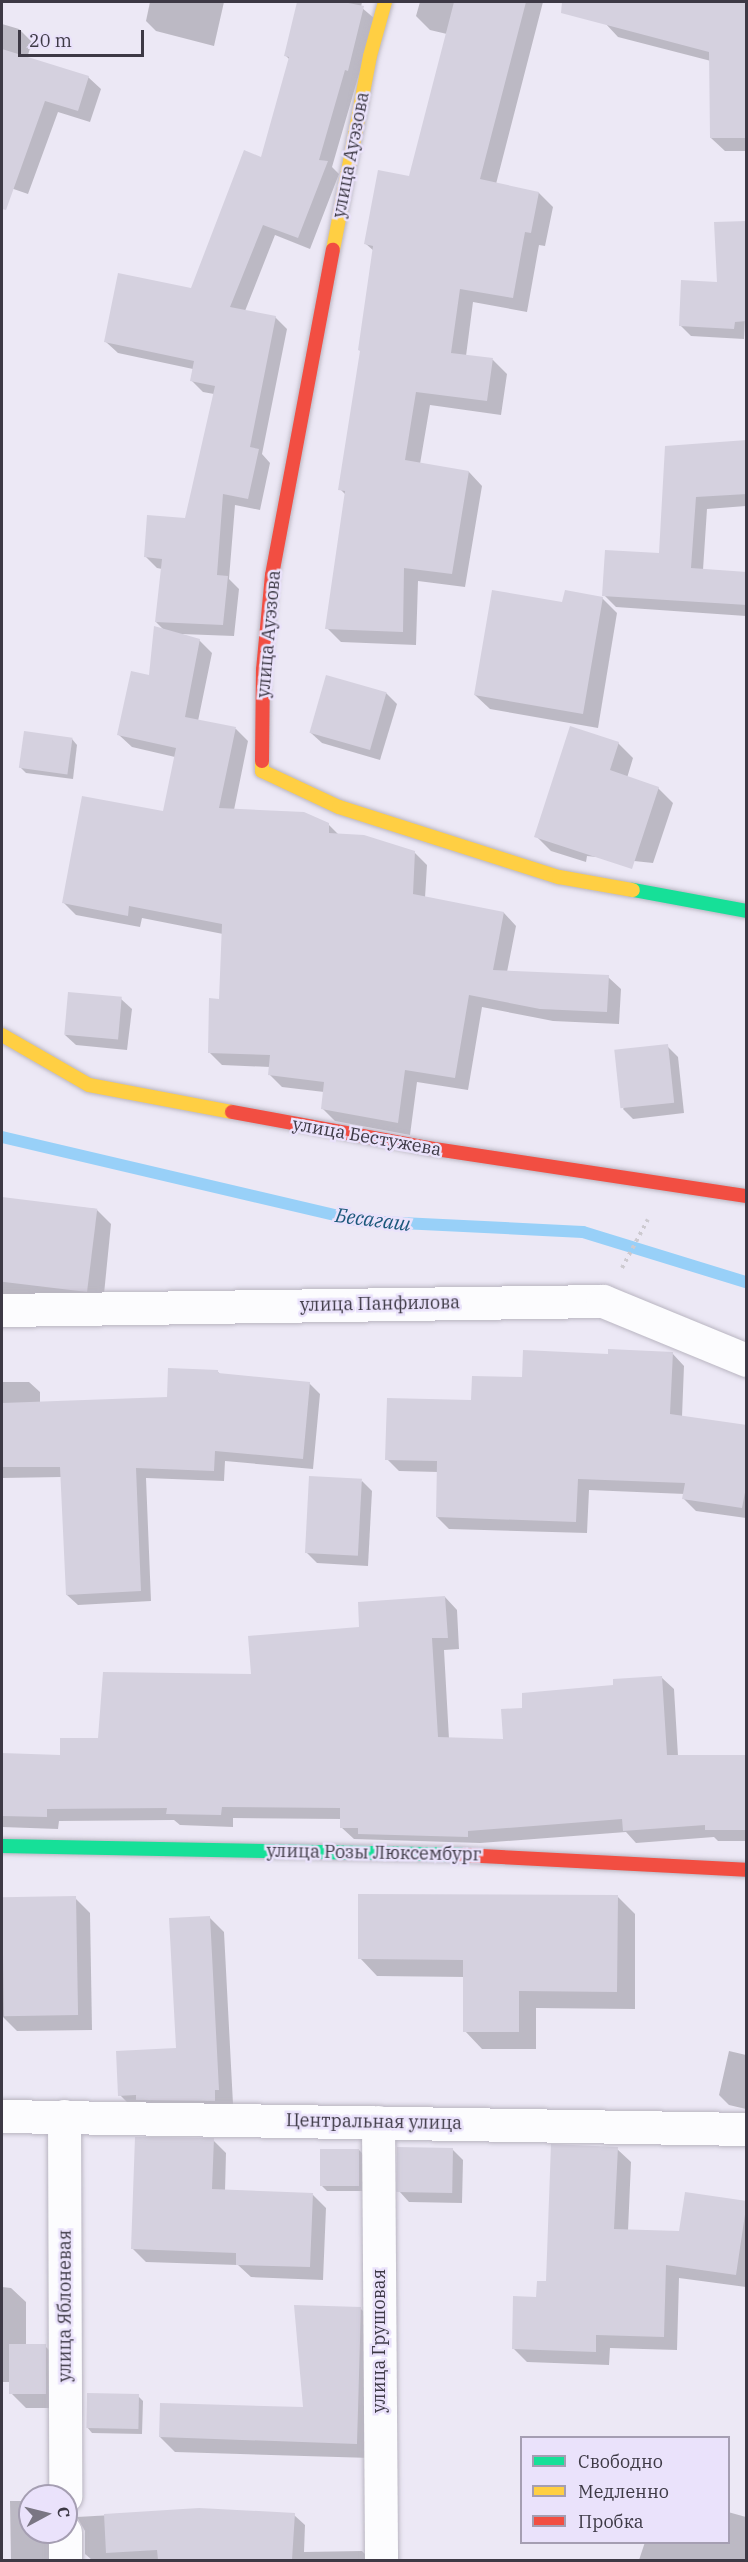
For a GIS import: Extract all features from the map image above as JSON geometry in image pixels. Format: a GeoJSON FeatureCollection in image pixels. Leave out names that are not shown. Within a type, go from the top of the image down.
{"type":"FeatureCollection","features":[{"type":"Feature","properties":{"kind":"street","name":"улица Ауэзова"},"geometry":{"type":"LineString","coordinates":[[385,2],[370,57],[272,575],[263,670],[262,771],[339,807],[559,878],[747,910]]}},
{"type":"Feature","properties":{"kind":"street","name":"улица Бестужева"},"geometry":{"type":"LineString","coordinates":[[2,1035],[89,1085],[428,1148],[747,1196]]}},
{"type":"Feature","properties":{"kind":"street","name":"улица Панфилова"},"geometry":{"type":"LineString","coordinates":[[2,1310],[603,1301],[747,1360]]}},
{"type":"Feature","properties":{"kind":"street","name":"улица Розы Люксембург"},"geometry":{"type":"LineString","coordinates":[[2,1846],[497,1856],[747,1870]]}},
{"type":"Feature","properties":{"kind":"street","name":"Центральная улица"},"geometry":{"type":"LineString","coordinates":[[2,2115],[747,2129]]}},
{"type":"Feature","properties":{"kind":"street","name":"улица Яблоневая"},"geometry":{"type":"LineString","coordinates":[[64,2116],[65,2484]]}},
{"type":"Feature","properties":{"kind":"street","name":"улица Грушовая"},"geometry":{"type":"LineString","coordinates":[[378,2122],[381,2560]]}},
{"type":"Feature","properties":{"kind":"street"},"geometry":{"type":"LineString","coordinates":[[65,2544],[65,2560]]}},
{"type":"Feature","properties":{"kind":"path"},"geometry":{"type":"LineString","coordinates":[[603,1301],[667,1184]]}},
{"type":"Feature","properties":{"kind":"building"},"geometry":{"type":"Polygon","coordinates":[[[297,2],[343,2],[364,6],[348,71],[345,70],[319,160],[328,161],[298,238],[263,225],[230,307],[276,316],[250,447],[259,449],[248,499],[223,494],[217,575],[228,576],[223,625],[155,622],[162,559],[144,557],[147,515],[185,518],[215,386],[190,381],[194,361],[104,342],[118,273],[191,288],[244,150],[261,157],[289,57],[284,56],[297,2]]]}},
{"type":"Feature","properties":{"kind":"building"},"geometry":{"type":"Polygon","coordinates":[[[454,2],[526,2],[480,179],[539,192],[531,233],[525,232],[513,298],[460,289],[451,353],[493,358],[487,401],[416,392],[405,460],[469,471],[452,574],[404,568],[403,632],[325,629],[345,491],[338,490],[360,351],[358,350],[373,246],[364,244],[378,170],[409,176],[454,2]]]}},
{"type":"Feature","properties":{"kind":"building"},"geometry":{"type":"Polygon","coordinates":[[[562,2],[747,2],[747,138],[710,138],[709,52],[561,13],[562,2]]]}},
{"type":"Feature","properties":{"kind":"building"},"geometry":{"type":"Polygon","coordinates":[[[2,49],[89,76],[78,111],[45,101],[6,210],[2,209],[2,49]]]}},
{"type":"Feature","properties":{"kind":"building"},"geometry":{"type":"Polygon","coordinates":[[[747,221],[747,321],[735,322],[734,329],[679,326],[681,280],[717,282],[714,222],[747,221]]]}},
{"type":"Feature","properties":{"kind":"building"},"geometry":{"type":"Polygon","coordinates":[[[747,440],[747,494],[696,497],[691,568],[747,572],[747,605],[602,596],[605,550],[659,553],[665,446],[747,440]]]}},
{"type":"Feature","properties":{"kind":"building"},"geometry":{"type":"Polygon","coordinates":[[[492,590],[562,602],[565,590],[603,597],[583,714],[474,695],[492,590]]]}},
{"type":"Feature","properties":{"kind":"building"},"geometry":{"type":"Polygon","coordinates":[[[154,626],[200,639],[185,717],[236,727],[219,808],[304,812],[329,823],[329,833],[364,835],[415,851],[413,894],[504,912],[493,970],[609,975],[607,1012],[540,1009],[469,995],[455,1078],[405,1070],[398,1123],[321,1109],[324,1082],[268,1075],[270,1055],[208,1053],[209,998],[219,999],[222,924],[129,906],[128,916],[62,903],[82,796],[163,811],[176,748],[117,735],[131,671],[149,675],[154,626]]]}},
{"type":"Feature","properties":{"kind":"building"},"geometry":{"type":"Polygon","coordinates":[[[326,675],[387,692],[370,750],[309,733],[326,675]]]}},
{"type":"Feature","properties":{"kind":"building"},"geometry":{"type":"Polygon","coordinates":[[[570,726],[619,742],[610,770],[659,787],[632,869],[534,837],[570,726]]]}},
{"type":"Feature","properties":{"kind":"building"},"geometry":{"type":"Polygon","coordinates":[[[24,731],[73,738],[67,774],[19,768],[24,731]]]}},
{"type":"Feature","properties":{"kind":"building"},"geometry":{"type":"Polygon","coordinates":[[[68,992],[122,997],[118,1040],[64,1035],[68,992]]]}},
{"type":"Feature","properties":{"kind":"building"},"geometry":{"type":"Polygon","coordinates":[[[668,1044],[674,1103],[620,1108],[614,1050],[668,1044]]]}},
{"type":"Feature","properties":{"kind":"building"},"geometry":{"type":"Polygon","coordinates":[[[2,1197],[97,1209],[87,1292],[2,1282],[2,1197]]]}},
{"type":"Feature","properties":{"kind":"building"},"geometry":{"type":"Polygon","coordinates":[[[608,1349],[673,1352],[670,1414],[747,1425],[747,1482],[742,1508],[682,1499],[685,1483],[578,1479],[576,1522],[436,1517],[437,1461],[385,1460],[387,1398],[471,1400],[472,1376],[522,1377],[523,1350],[608,1354],[608,1349]]]}},
{"type":"Feature","properties":{"kind":"building"},"geometry":{"type":"Polygon","coordinates":[[[168,1368],[218,1370],[218,1373],[310,1382],[303,1459],[215,1451],[214,1471],[136,1468],[141,1591],[66,1595],[60,1467],[2,1467],[2,1403],[167,1397],[168,1368]]]}},
{"type":"Feature","properties":{"kind":"building"},"geometry":{"type":"Polygon","coordinates":[[[309,1476],[362,1479],[358,1556],[305,1553],[309,1476]]]}},
{"type":"Feature","properties":{"kind":"building"},"geometry":{"type":"Polygon","coordinates":[[[445,1596],[448,1638],[432,1638],[438,1737],[503,1739],[501,1709],[522,1708],[522,1693],[613,1685],[613,1679],[662,1676],[667,1755],[747,1755],[747,1830],[705,1830],[705,1825],[623,1831],[622,1819],[468,1831],[468,1837],[358,1834],[358,1828],[340,1828],[340,1808],[222,1807],[221,1815],[166,1814],[167,1808],[47,1809],[47,1817],[2,1816],[2,1753],[60,1755],[60,1738],[98,1738],[103,1672],[251,1674],[248,1636],[359,1627],[358,1602],[445,1596]]]}},
{"type":"Feature","properties":{"kind":"building"},"geometry":{"type":"Polygon","coordinates":[[[358,1894],[618,1895],[617,1992],[519,1991],[519,2032],[463,2032],[463,1960],[358,1959],[358,1894]]]}},
{"type":"Feature","properties":{"kind":"building"},"geometry":{"type":"Polygon","coordinates":[[[76,1896],[78,2015],[4,2016],[2,1897],[76,1896]]]}},
{"type":"Feature","properties":{"kind":"building"},"geometry":{"type":"Polygon","coordinates":[[[210,1916],[219,2090],[215,2090],[215,2101],[136,2100],[136,2095],[118,2096],[116,2051],[176,2048],[169,1918],[210,1916]]]}},
{"type":"Feature","properties":{"kind":"building"},"geometry":{"type":"Polygon","coordinates":[[[135,2137],[214,2138],[212,2189],[313,2193],[310,2267],[236,2265],[236,2253],[131,2249],[135,2137]]]}},
{"type":"Feature","properties":{"kind":"building"},"geometry":{"type":"Polygon","coordinates":[[[551,2144],[618,2147],[614,2229],[679,2231],[685,2192],[747,2201],[736,2275],[666,2265],[664,2337],[596,2335],[596,2352],[512,2349],[513,2296],[536,2297],[537,2281],[546,2281],[551,2144]]]}},
{"type":"Feature","properties":{"kind":"building"},"geometry":{"type":"Polygon","coordinates":[[[397,2147],[453,2148],[452,2193],[396,2192],[397,2147]]]}},
{"type":"Feature","properties":{"kind":"building"},"geometry":{"type":"Polygon","coordinates":[[[320,2149],[359,2149],[359,2186],[320,2186],[320,2149]]]}},
{"type":"Feature","properties":{"kind":"building"},"geometry":{"type":"Polygon","coordinates":[[[294,2305],[361,2307],[357,2444],[159,2437],[160,2403],[303,2407],[294,2305]]]}},
{"type":"Feature","properties":{"kind":"building"},"geometry":{"type":"Polygon","coordinates":[[[9,2344],[46,2344],[46,2394],[9,2394],[9,2344]]]}},
{"type":"Feature","properties":{"kind":"building"},"geometry":{"type":"Polygon","coordinates":[[[87,2393],[139,2394],[138,2429],[86,2428],[87,2393]]]}},
{"type":"Feature","properties":{"kind":"building"},"geometry":{"type":"Polygon","coordinates":[[[199,2508],[295,2513],[292,2560],[158,2560],[157,2550],[106,2553],[104,2514],[199,2508]]]}},
{"type":"Feature","properties":{"kind":"waterway","name":"Бесагаш"},"geometry":{"type":"LineString","coordinates":[[2,1137],[360,1221],[583,1232],[746,1282]]}},
{"type":"Feature","properties":{"kind":"traffic: fast"},"geometry":{"type":"LineString","coordinates":[[633,890],[746,911]]}},
{"type":"Feature","properties":{"kind":"traffic: fast"},"geometry":{"type":"LineString","coordinates":[[2,1846],[462,1855]]}},
{"type":"Feature","properties":{"kind":"traffic: slow"},"geometry":{"type":"LineString","coordinates":[[333,250],[370,56],[385,2]]}},
{"type":"Feature","properties":{"kind":"traffic: slow"},"geometry":{"type":"LineString","coordinates":[[262,761],[262,771],[339,807],[559,877],[633,890]]}},
{"type":"Feature","properties":{"kind":"traffic: slow"},"geometry":{"type":"LineString","coordinates":[[2,1035],[89,1085],[232,1112]]}},
{"type":"Feature","properties":{"kind":"traffic: jam"},"geometry":{"type":"LineString","coordinates":[[262,761],[263,670],[272,575],[333,250]]}},
{"type":"Feature","properties":{"kind":"traffic: jam"},"geometry":{"type":"LineString","coordinates":[[232,1112],[428,1148],[746,1196]]}},
{"type":"Feature","properties":{"kind":"traffic: jam"},"geometry":{"type":"LineString","coordinates":[[462,1855],[746,1870]]}}]}
